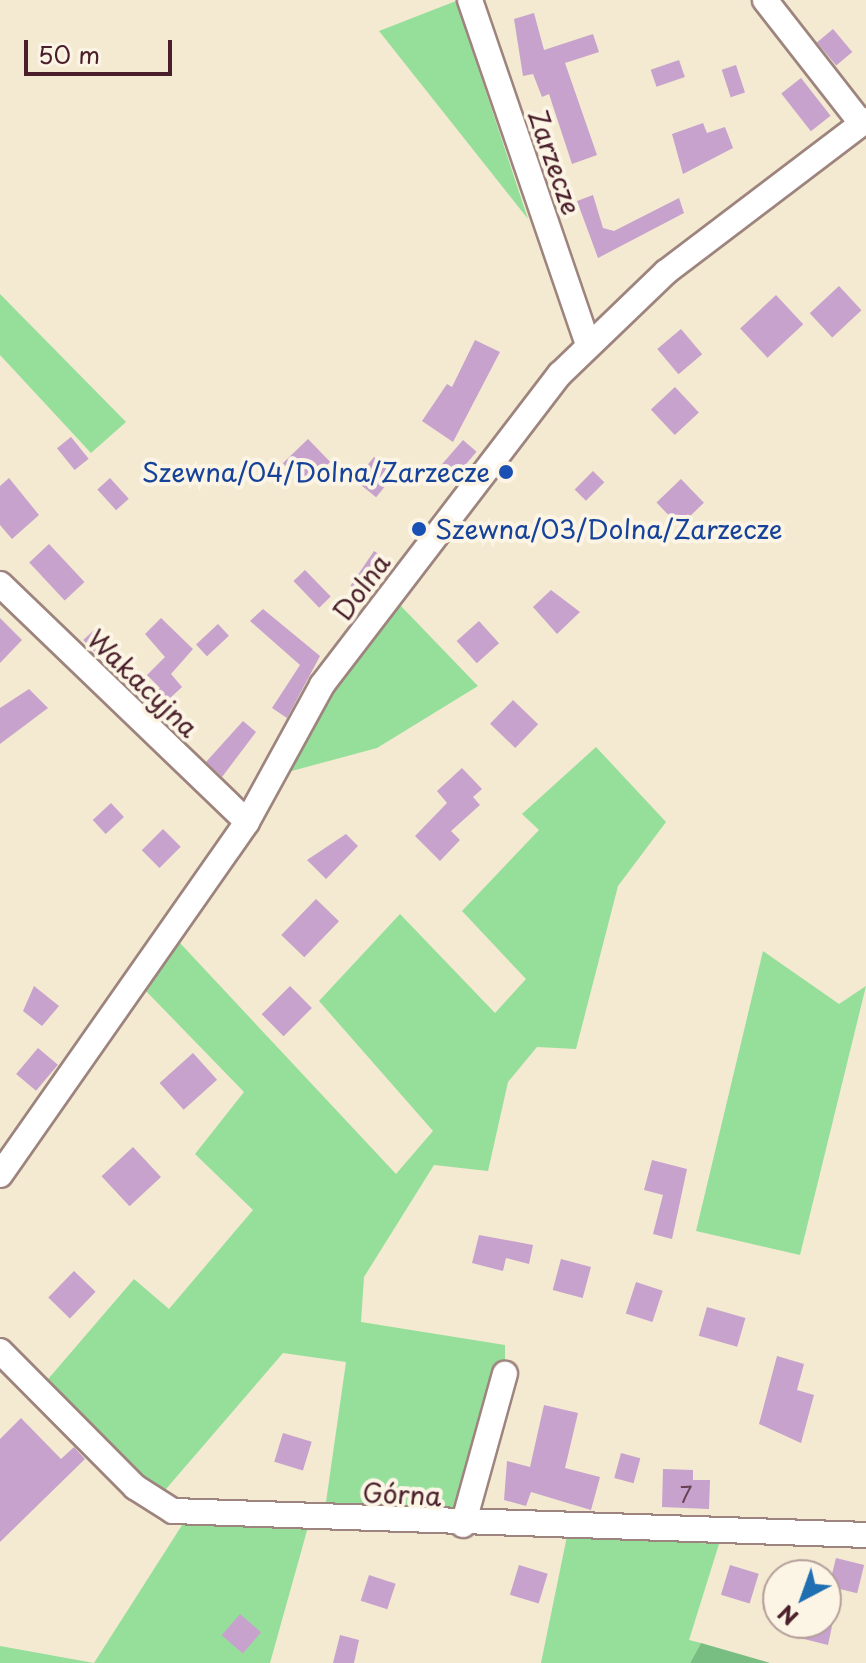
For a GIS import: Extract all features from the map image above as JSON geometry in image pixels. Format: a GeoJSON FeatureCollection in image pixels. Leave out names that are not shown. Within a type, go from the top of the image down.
{"type":"FeatureCollection","features":[{"type":"Feature","properties":{"kind":"street","name":"Zarzecze"},"geometry":{"type":"LineString","coordinates":[[470,0],[587,342]]}},
{"type":"Feature","properties":{"kind":"street"},"geometry":{"type":"LineString","coordinates":[[765,0],[864,122]]}},
{"type":"Feature","properties":{"kind":"street","name":"Dolna"},"geometry":{"type":"LineString","coordinates":[[0,1175],[247,822],[322,685],[587,342],[864,122]]}},
{"type":"Feature","properties":{"kind":"street","name":"Wakacyjna"},"geometry":{"type":"LineString","coordinates":[[0,584],[247,822]]}},
{"type":"Feature","properties":{"kind":"street","name":"Górna"},"geometry":{"type":"LineString","coordinates":[[0,1351],[135,1487],[173,1511],[463,1525],[866,1535]]}},
{"type":"Feature","properties":{"kind":"street"},"geometry":{"type":"LineString","coordinates":[[463,1525],[505,1374]]}},
{"type":"Feature","properties":{"kind":"green space"},"geometry":{"type":"Polygon","coordinates":[[[456,1],[528,219],[379,31],[456,1]]]}},
{"type":"Feature","properties":{"kind":"green space"},"geometry":{"type":"Polygon","coordinates":[[[0,294],[126,422],[91,453],[0,355],[0,294]]]}},
{"type":"Feature","properties":{"kind":"green space"},"geometry":{"type":"Polygon","coordinates":[[[399,604],[478,686],[377,748],[288,772],[341,675],[399,604]]]}},
{"type":"Feature","properties":{"kind":"green space"},"geometry":{"type":"Polygon","coordinates":[[[596,747],[666,822],[618,886],[576,1049],[537,1047],[508,1082],[488,1171],[434,1165],[364,1277],[361,1322],[505,1345],[505,1374],[466,1516],[325,1509],[346,1362],[283,1353],[160,1496],[43,1385],[134,1279],[169,1309],[253,1210],[195,1154],[244,1092],[144,989],[180,943],[396,1174],[433,1131],[319,1001],[400,914],[495,1013],[526,979],[462,911],[539,830],[522,814],[596,747]]]}},
{"type":"Feature","properties":{"kind":"green space"},"geometry":{"type":"Polygon","coordinates":[[[763,951],[839,1004],[866,986],[800,1255],[696,1231],[763,951]]]}},
{"type":"Feature","properties":{"kind":"green space"},"geometry":{"type":"Polygon","coordinates":[[[184,1522],[308,1527],[270,1663],[94,1663],[184,1522]]]}},
{"type":"Feature","properties":{"kind":"green space"},"geometry":{"type":"Polygon","coordinates":[[[567,1536],[719,1544],[689,1640],[701,1643],[690,1663],[541,1663],[567,1536]]]}},
{"type":"Feature","properties":{"kind":"green space"},"geometry":{"type":"Polygon","coordinates":[[[701,1643],[760,1660],[770,1663],[690,1663],[701,1643]]]}},
{"type":"Feature","properties":{"kind":"green space"},"geometry":{"type":"Polygon","coordinates":[[[0,1646],[94,1663],[0,1663],[0,1646]]]}},
{"type":"Feature","properties":{"kind":"building"},"geometry":{"type":"Polygon","coordinates":[[[534,13],[544,50],[593,34],[599,52],[565,63],[597,155],[572,164],[549,94],[542,97],[533,74],[523,76],[514,19],[534,13]]]}},
{"type":"Feature","properties":{"kind":"building"},"geometry":{"type":"Polygon","coordinates":[[[833,29],[852,52],[836,65],[817,42],[833,29]]]}},
{"type":"Feature","properties":{"kind":"building"},"geometry":{"type":"Polygon","coordinates":[[[679,60],[685,77],[656,87],[651,70],[679,60]]]}},
{"type":"Feature","properties":{"kind":"building"},"geometry":{"type":"Polygon","coordinates":[[[736,65],[745,93],[731,97],[722,70],[736,65]]]}},
{"type":"Feature","properties":{"kind":"building"},"geometry":{"type":"Polygon","coordinates":[[[801,78],[831,116],[811,131],[781,93],[801,78]]]}},
{"type":"Feature","properties":{"kind":"building"},"geometry":{"type":"Polygon","coordinates":[[[703,123],[707,133],[725,127],[733,148],[683,174],[672,134],[703,123]]]}},
{"type":"Feature","properties":{"kind":"building"},"geometry":{"type":"Polygon","coordinates":[[[593,195],[603,228],[614,231],[679,198],[684,213],[598,258],[577,201],[593,195]]]}},
{"type":"Feature","properties":{"kind":"building"},"geometry":{"type":"Polygon","coordinates":[[[839,286],[862,310],[832,337],[810,313],[839,286]]]}},
{"type":"Feature","properties":{"kind":"building"},"geometry":{"type":"Polygon","coordinates":[[[776,295],[803,324],[767,358],[740,328],[776,295]]]}},
{"type":"Feature","properties":{"kind":"building"},"geometry":{"type":"Polygon","coordinates":[[[681,329],[702,354],[678,374],[657,349],[681,329]]]}},
{"type":"Feature","properties":{"kind":"building"},"geometry":{"type":"Polygon","coordinates":[[[475,340],[500,352],[453,442],[422,421],[447,384],[452,387],[475,340]]]}},
{"type":"Feature","properties":{"kind":"building"},"geometry":{"type":"Polygon","coordinates":[[[675,387],[699,413],[675,435],[651,410],[675,387]]]}},
{"type":"Feature","properties":{"kind":"building"},"geometry":{"type":"Polygon","coordinates":[[[71,437],[89,459],[75,470],[57,448],[71,437]]]}},
{"type":"Feature","properties":{"kind":"building"},"geometry":{"type":"Polygon","coordinates":[[[308,439],[330,462],[305,486],[283,463],[308,439]]]}},
{"type":"Feature","properties":{"kind":"building"},"geometry":{"type":"Polygon","coordinates":[[[463,440],[477,452],[454,478],[440,466],[463,440]]]}},
{"type":"Feature","properties":{"kind":"building"},"geometry":{"type":"Polygon","coordinates":[[[374,457],[395,474],[376,497],[355,480],[374,457]]]}},
{"type":"Feature","properties":{"kind":"building"},"geometry":{"type":"Polygon","coordinates":[[[593,471],[604,482],[586,501],[575,489],[593,471]]]}},
{"type":"Feature","properties":{"kind":"building"},"geometry":{"type":"Polygon","coordinates":[[[9,478],[39,515],[12,539],[0,525],[0,486],[9,478]]]}},
{"type":"Feature","properties":{"kind":"building"},"geometry":{"type":"Polygon","coordinates":[[[110,478],[129,499],[116,510],[97,489],[110,478]]]}},
{"type":"Feature","properties":{"kind":"building"},"geometry":{"type":"Polygon","coordinates":[[[681,479],[704,503],[679,526],[657,503],[681,479]]]}},
{"type":"Feature","properties":{"kind":"building"},"geometry":{"type":"Polygon","coordinates":[[[49,544],[84,582],[65,600],[29,562],[49,544]]]}},
{"type":"Feature","properties":{"kind":"building"},"geometry":{"type":"Polygon","coordinates":[[[374,551],[386,559],[362,594],[351,586],[374,551]]]}},
{"type":"Feature","properties":{"kind":"building"},"geometry":{"type":"Polygon","coordinates":[[[305,570],[331,597],[319,608],[293,581],[305,570]]]}},
{"type":"Feature","properties":{"kind":"building"},"geometry":{"type":"Polygon","coordinates":[[[551,590],[580,612],[557,634],[533,607],[551,590]]]}},
{"type":"Feature","properties":{"kind":"building"},"geometry":{"type":"Polygon","coordinates":[[[263,609],[320,656],[287,718],[272,708],[300,665],[250,621],[263,609]]]}},
{"type":"Feature","properties":{"kind":"building"},"geometry":{"type":"Polygon","coordinates":[[[0,618],[22,640],[0,663],[0,618]]]}},
{"type":"Feature","properties":{"kind":"building"},"geometry":{"type":"Polygon","coordinates":[[[161,618],[193,649],[171,674],[182,687],[155,712],[144,702],[160,688],[147,675],[165,657],[145,634],[161,618]]]}},
{"type":"Feature","properties":{"kind":"building"},"geometry":{"type":"Polygon","coordinates":[[[479,621],[499,643],[477,663],[457,641],[479,621]]]}},
{"type":"Feature","properties":{"kind":"building"},"geometry":{"type":"Polygon","coordinates":[[[218,624],[229,636],[207,656],[196,644],[218,624]]]}},
{"type":"Feature","properties":{"kind":"building"},"geometry":{"type":"Polygon","coordinates":[[[95,629],[110,645],[98,656],[83,640],[95,629]]]}},
{"type":"Feature","properties":{"kind":"building"},"geometry":{"type":"Polygon","coordinates":[[[29,689],[48,708],[0,744],[0,708],[29,689]]]}},
{"type":"Feature","properties":{"kind":"building"},"geometry":{"type":"Polygon","coordinates":[[[513,700],[538,724],[515,748],[490,724],[513,700]]]}},
{"type":"Feature","properties":{"kind":"building"},"geometry":{"type":"Polygon","coordinates":[[[243,721],[256,732],[222,777],[206,762],[243,721]]]}},
{"type":"Feature","properties":{"kind":"building"},"geometry":{"type":"Polygon","coordinates":[[[462,768],[482,789],[473,797],[480,805],[451,831],[460,840],[440,861],[415,836],[447,803],[437,791],[462,768]]]}},
{"type":"Feature","properties":{"kind":"building"},"geometry":{"type":"Polygon","coordinates":[[[111,803],[124,817],[106,834],[93,820],[111,803]]]}},
{"type":"Feature","properties":{"kind":"building"},"geometry":{"type":"Polygon","coordinates":[[[163,829],[181,847],[159,868],[142,850],[163,829]]]}},
{"type":"Feature","properties":{"kind":"building"},"geometry":{"type":"Polygon","coordinates":[[[346,834],[358,846],[326,879],[307,860],[346,834]]]}},
{"type":"Feature","properties":{"kind":"building"},"geometry":{"type":"Polygon","coordinates":[[[316,899],[339,921],[304,957],[281,935],[316,899]]]}},
{"type":"Feature","properties":{"kind":"building"},"geometry":{"type":"Polygon","coordinates":[[[34,986],[59,1006],[42,1026],[23,1011],[34,986]]]}},
{"type":"Feature","properties":{"kind":"building"},"geometry":{"type":"Polygon","coordinates":[[[290,986],[312,1008],[284,1036],[262,1014],[290,986]]]}},
{"type":"Feature","properties":{"kind":"building"},"geometry":{"type":"Polygon","coordinates":[[[38,1048],[58,1065],[36,1091],[16,1074],[38,1048]]]}},
{"type":"Feature","properties":{"kind":"building"},"geometry":{"type":"Polygon","coordinates":[[[193,1053],[217,1080],[184,1110],[160,1083],[193,1053]]]}},
{"type":"Feature","properties":{"kind":"building"},"geometry":{"type":"Polygon","coordinates":[[[133,1147],[161,1177],[130,1206],[102,1176],[133,1147]]]}},
{"type":"Feature","properties":{"kind":"building"},"geometry":{"type":"Polygon","coordinates":[[[652,1160],[687,1169],[672,1239],[653,1234],[663,1195],[644,1190],[652,1160]]]}},
{"type":"Feature","properties":{"kind":"building"},"geometry":{"type":"Polygon","coordinates":[[[479,1235],[533,1245],[529,1264],[506,1258],[503,1271],[472,1263],[479,1235]]]}},
{"type":"Feature","properties":{"kind":"building"},"geometry":{"type":"Polygon","coordinates":[[[561,1259],[591,1267],[583,1298],[553,1290],[561,1259]]]}},
{"type":"Feature","properties":{"kind":"building"},"geometry":{"type":"Polygon","coordinates":[[[74,1271],[96,1292],[70,1318],[48,1298],[74,1271]]]}},
{"type":"Feature","properties":{"kind":"building"},"geometry":{"type":"Polygon","coordinates":[[[636,1282],[663,1291],[652,1322],[626,1313],[636,1282]]]}},
{"type":"Feature","properties":{"kind":"building"},"geometry":{"type":"Polygon","coordinates":[[[707,1307],[745,1318],[737,1347],[699,1336],[707,1307]]]}},
{"type":"Feature","properties":{"kind":"building"},"geometry":{"type":"Polygon","coordinates":[[[777,1356],[804,1364],[797,1390],[814,1395],[801,1443],[759,1424],[777,1356]]]}},
{"type":"Feature","properties":{"kind":"building"},"geometry":{"type":"Polygon","coordinates":[[[544,1405],[578,1413],[565,1468],[600,1477],[591,1510],[531,1492],[526,1506],[504,1500],[507,1461],[530,1467],[544,1405]]]}},
{"type":"Feature","properties":{"kind":"building"},"geometry":{"type":"Polygon","coordinates":[[[21,1418],[61,1459],[74,1447],[85,1459],[0,1542],[0,1439],[21,1418]]]}},
{"type":"Feature","properties":{"kind":"building"},"geometry":{"type":"Polygon","coordinates":[[[283,1433],[312,1442],[303,1470],[274,1462],[283,1433]]]}},
{"type":"Feature","properties":{"kind":"building"},"geometry":{"type":"Polygon","coordinates":[[[621,1453],[640,1458],[634,1483],[614,1478],[621,1453]]]}},
{"type":"Feature","properties":{"kind":"building"},"geometry":{"type":"Polygon","coordinates":[[[663,1469],[693,1470],[693,1480],[710,1480],[709,1509],[662,1507],[663,1469]]]}},
{"type":"Feature","properties":{"kind":"building"},"geometry":{"type":"Polygon","coordinates":[[[842,1559],[864,1565],[857,1593],[842,1589],[842,1559]]]}},
{"type":"Feature","properties":{"kind":"building"},"geometry":{"type":"Polygon","coordinates":[[[519,1565],[548,1574],[539,1603],[510,1595],[519,1565]]]}},
{"type":"Feature","properties":{"kind":"building"},"geometry":{"type":"Polygon","coordinates":[[[730,1565],[759,1574],[750,1603],[721,1595],[730,1565]]]}},
{"type":"Feature","properties":{"kind":"building"},"geometry":{"type":"Polygon","coordinates":[[[369,1575],[396,1584],[387,1609],[361,1601],[369,1575]]]}},
{"type":"Feature","properties":{"kind":"building"},"geometry":{"type":"Polygon","coordinates":[[[240,1614],[261,1632],[243,1654],[222,1635],[240,1614]]]}},
{"type":"Feature","properties":{"kind":"building"},"geometry":{"type":"Polygon","coordinates":[[[340,1635],[359,1640],[354,1663],[333,1663],[340,1635]]]}},
{"type":"Feature","properties":{"kind":"building"},"geometry":{"type":"Polygon","coordinates":[[[804,1639],[829,1639],[828,1645],[804,1639]]]}},
{"type":"Feature","properties":{"kind":"place","name":"Szewna/04/Dolna/Zarzecze"},"geometry":{"type":"Point","coordinates":[506,472]}},
{"type":"Feature","properties":{"kind":"place","name":"Szewna/03/Dolna/Zarzecze"},"geometry":{"type":"Point","coordinates":[419,529]}}]}
